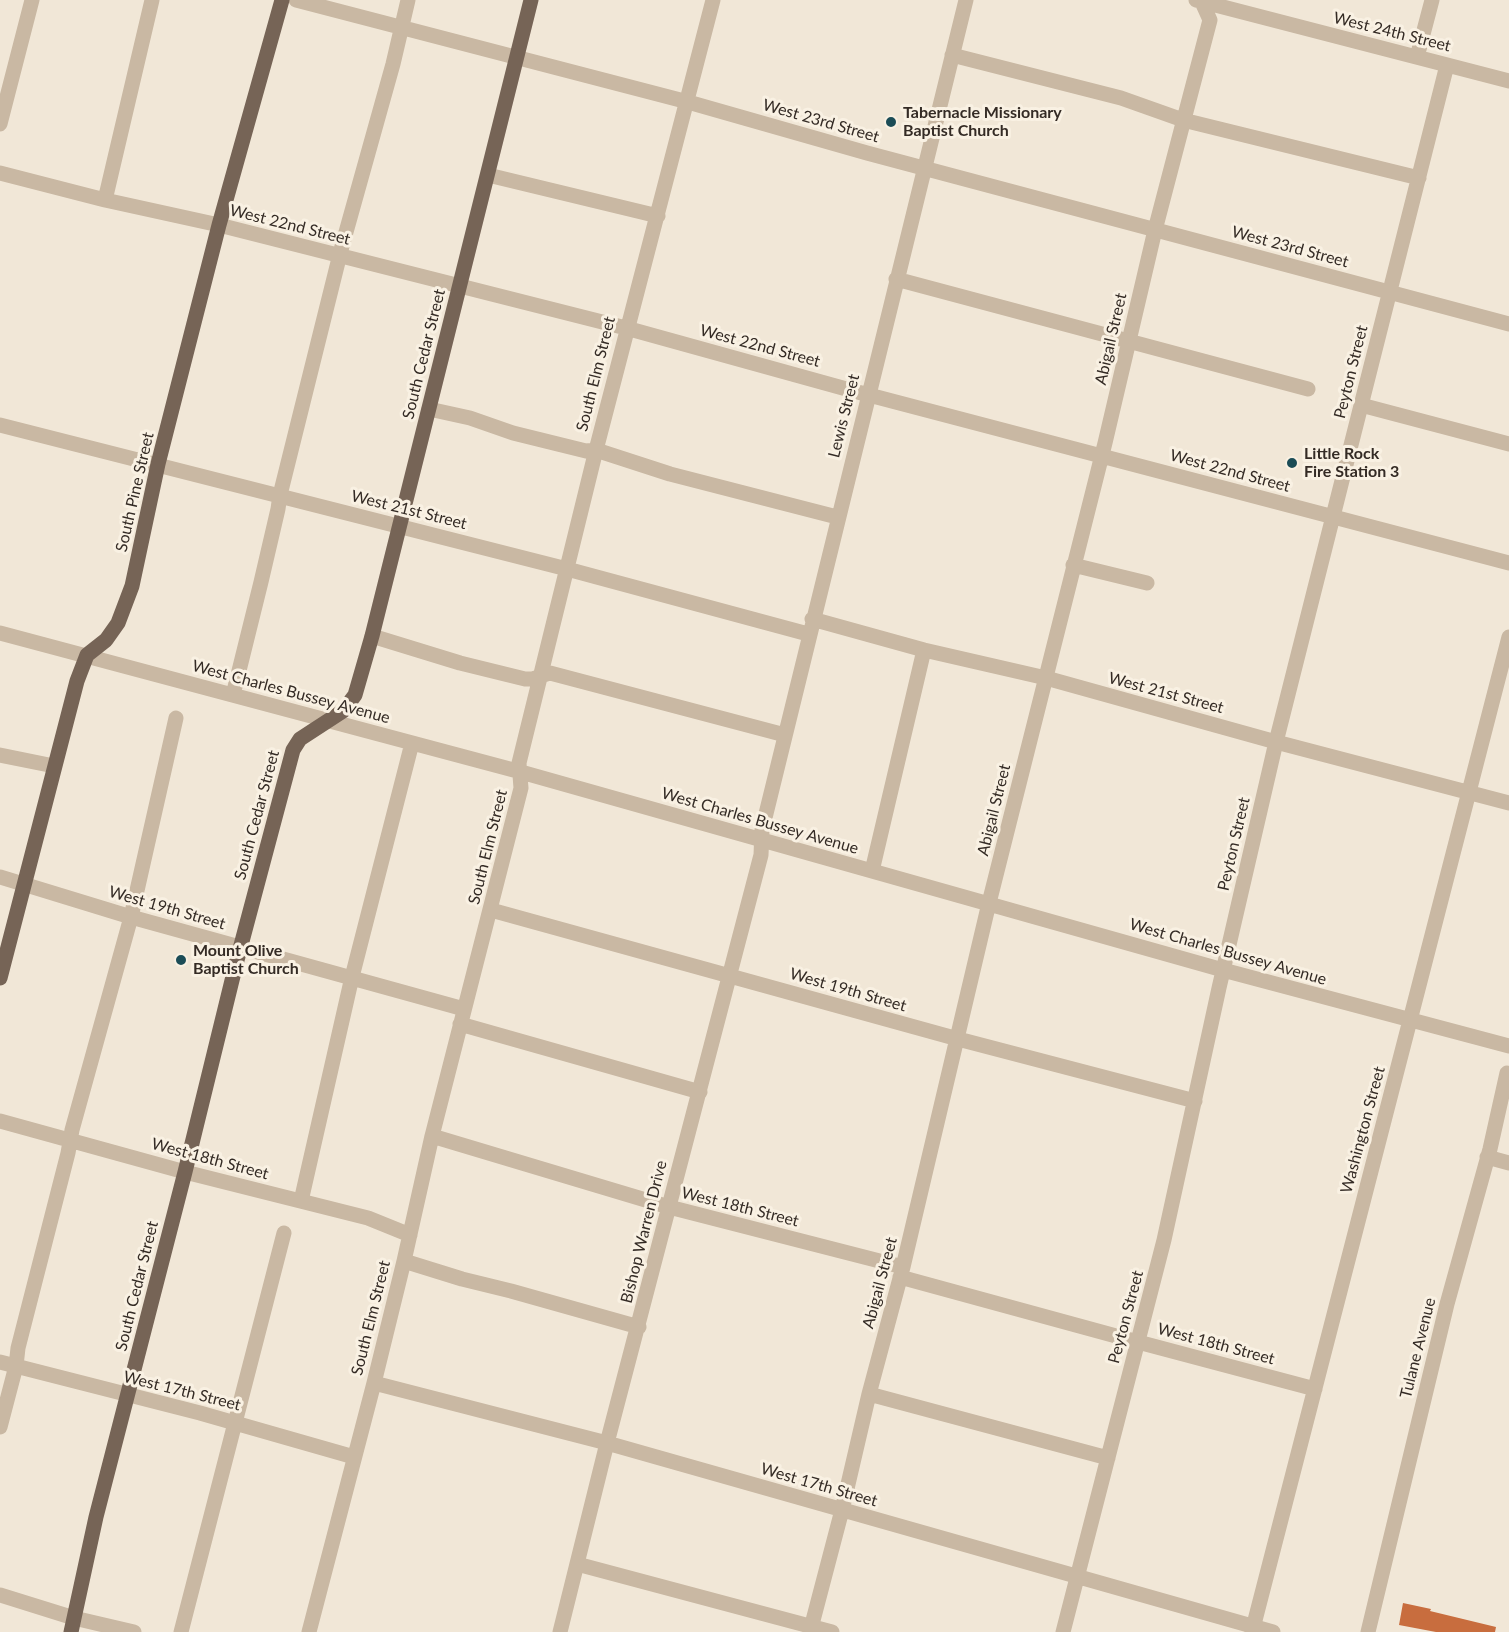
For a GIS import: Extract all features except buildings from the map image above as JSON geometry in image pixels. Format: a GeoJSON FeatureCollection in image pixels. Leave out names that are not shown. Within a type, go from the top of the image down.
{"type":"FeatureCollection","features":[{"type":"Feature","properties":{"kind":"main road","name":"South Pine Street"},"geometry":{"type":"LineString","coordinates":[[0,978],[77,681],[87,655],[106,640],[115,629],[127,602],[219,225],[282,0]]}},
{"type":"Feature","properties":{"kind":"main road","name":"South Cedar Street"},"geometry":{"type":"LineString","coordinates":[[72,1625],[96,1517],[240,948],[293,750],[300,739],[348,706],[355,695],[372,636],[531,0]]}},
{"type":"Feature","properties":{"kind":"street"},"geometry":{"type":"LineString","coordinates":[[0,124],[32,0]]}},
{"type":"Feature","properties":{"kind":"street"},"geometry":{"type":"LineString","coordinates":[[105,200],[152,0]]}},
{"type":"Feature","properties":{"kind":"street","name":"West 23rd Street"},"geometry":{"type":"LineString","coordinates":[[296,0],[688,102],[867,153],[1509,324]]}},
{"type":"Feature","properties":{"kind":"street"},"geometry":{"type":"LineString","coordinates":[[233,695],[340,256],[408,0]]}},
{"type":"Feature","properties":{"kind":"street","name":"South Elm Street"},"geometry":{"type":"LineString","coordinates":[[309,1632],[374,1383],[432,1137],[521,788],[519,762],[626,328],[658,216],[713,0]]}},
{"type":"Feature","properties":{"kind":"street","name":"Lewis Street"},"geometry":{"type":"LineString","coordinates":[[763,842],[762,830],[808,634],[966,0]]}},
{"type":"Feature","properties":{"kind":"street","name":"West 24th Street"},"geometry":{"type":"LineString","coordinates":[[1199,0],[1509,81]]}},
{"type":"Feature","properties":{"kind":"street","name":"Abigail Street"},"geometry":{"type":"LineString","coordinates":[[810,1629],[902,1272],[989,903],[1155,230],[1210,20],[1199,0]]}},
{"type":"Feature","properties":{"kind":"street"},"geometry":{"type":"LineString","coordinates":[[1417,57],[1432,0]]}},
{"type":"Feature","properties":{"kind":"street"},"geometry":{"type":"LineString","coordinates":[[952,55],[1121,98],[1183,120],[1419,178]]}},
{"type":"Feature","properties":{"kind":"street","name":"Peyton Street"},"geometry":{"type":"LineString","coordinates":[[1063,1632],[1164,1240],[1276,742],[1447,65]]}},
{"type":"Feature","properties":{"kind":"street","name":"West 22nd Street"},"geometry":{"type":"LineString","coordinates":[[0,173],[105,200],[219,225],[626,328],[1509,563]]}},
{"type":"Feature","properties":{"kind":"street"},"geometry":{"type":"LineString","coordinates":[[488,174],[658,216]]}},
{"type":"Feature","properties":{"kind":"street"},"geometry":{"type":"LineString","coordinates":[[896,279],[1308,389]]}},
{"type":"Feature","properties":{"kind":"street"},"geometry":{"type":"LineString","coordinates":[[1361,405],[1509,444]]}},
{"type":"Feature","properties":{"kind":"street"},"geometry":{"type":"LineString","coordinates":[[429,409],[470,418],[513,433],[586,451],[596,450],[670,474],[837,517]]}},
{"type":"Feature","properties":{"kind":"street","name":"West 21st Street"},"geometry":{"type":"LineString","coordinates":[[0,425],[567,569],[808,634]]}},
{"type":"Feature","properties":{"kind":"street"},"geometry":{"type":"LineString","coordinates":[[1073,565],[1147,583]]}},
{"type":"Feature","properties":{"kind":"street","name":"West 21st Street"},"geometry":{"type":"LineString","coordinates":[[812,619],[924,650],[1046,678],[1276,742],[1509,803]]}},
{"type":"Feature","properties":{"kind":"street","name":"West Charles Bussey Avenue"},"geometry":{"type":"LineString","coordinates":[[0,633],[521,772],[1223,970],[1509,1046]]}},
{"type":"Feature","properties":{"kind":"street"},"geometry":{"type":"LineString","coordinates":[[372,636],[460,663],[525,679],[550,673],[785,735]]}},
{"type":"Feature","properties":{"kind":"street","name":"Washington Street"},"geometry":{"type":"LineString","coordinates":[[1253,1628],[1509,637]]}},
{"type":"Feature","properties":{"kind":"street"},"geometry":{"type":"LineString","coordinates":[[872,871],[924,650]]}},
{"type":"Feature","properties":{"kind":"street"},"geometry":{"type":"LineString","coordinates":[[0,1427],[68,1153],[69,1140],[131,917],[176,718]]}},
{"type":"Feature","properties":{"kind":"street"},"geometry":{"type":"LineString","coordinates":[[301,1201],[352,977],[412,743]]}},
{"type":"Feature","properties":{"kind":"street"},"geometry":{"type":"LineString","coordinates":[[0,755],[54,766]]}},
{"type":"Feature","properties":{"kind":"street","name":"Bishop Warren Drive"},"geometry":{"type":"LineString","coordinates":[[560,1632],[763,842]]}},
{"type":"Feature","properties":{"kind":"street","name":"West 19th Street"},"geometry":{"type":"LineString","coordinates":[[0,877],[131,917],[464,1009]]}},
{"type":"Feature","properties":{"kind":"street","name":"West 19th Street"},"geometry":{"type":"LineString","coordinates":[[491,910],[958,1039],[1195,1101]]}},
{"type":"Feature","properties":{"kind":"street"},"geometry":{"type":"LineString","coordinates":[[460,1024],[700,1092]]}},
{"type":"Feature","properties":{"kind":"street","name":"Tulane Avenue"},"geometry":{"type":"LineString","coordinates":[[1368,1632],[1447,1304],[1507,1073]]}},
{"type":"Feature","properties":{"kind":"street","name":"West 18th Street"},"geometry":{"type":"LineString","coordinates":[[0,1121],[185,1172],[368,1218],[410,1235]]}},
{"type":"Feature","properties":{"kind":"street","name":"West 18th Street"},"geometry":{"type":"LineString","coordinates":[[432,1137],[1138,1342],[1315,1389]]}},
{"type":"Feature","properties":{"kind":"street"},"geometry":{"type":"LineString","coordinates":[[1487,1157],[1509,1163]]}},
{"type":"Feature","properties":{"kind":"street"},"geometry":{"type":"LineString","coordinates":[[181,1632],[284,1233]]}},
{"type":"Feature","properties":{"kind":"street"},"geometry":{"type":"LineString","coordinates":[[404,1261],[639,1327]]}},
{"type":"Feature","properties":{"kind":"street","name":"West 17th Street"},"geometry":{"type":"LineString","coordinates":[[0,1362],[235,1423],[354,1457]]}},
{"type":"Feature","properties":{"kind":"street","name":"West 17th Street"},"geometry":{"type":"LineString","coordinates":[[374,1383],[607,1443],[1273,1632]]}},
{"type":"Feature","properties":{"kind":"street"},"geometry":{"type":"LineString","coordinates":[[869,1394],[1108,1458]]}},
{"type":"Feature","properties":{"kind":"street"},"geometry":{"type":"LineString","coordinates":[[577,1564],[810,1629],[832,1632]]}},
{"type":"Feature","properties":{"kind":"street"},"geometry":{"type":"LineString","coordinates":[[0,1595],[72,1625],[134,1632]]}},
{"type":"Feature","properties":{"kind":"place","name":"Tabernacle Missionary Baptist Church"},"geometry":{"type":"Point","coordinates":[891,122]}},
{"type":"Feature","properties":{"kind":"place","name":"Little Rock Fire Station 3"},"geometry":{"type":"Point","coordinates":[1292,463]}},
{"type":"Feature","properties":{"kind":"place","name":"Mount Olive Baptist Church"},"geometry":{"type":"Point","coordinates":[181,960]}}]}
